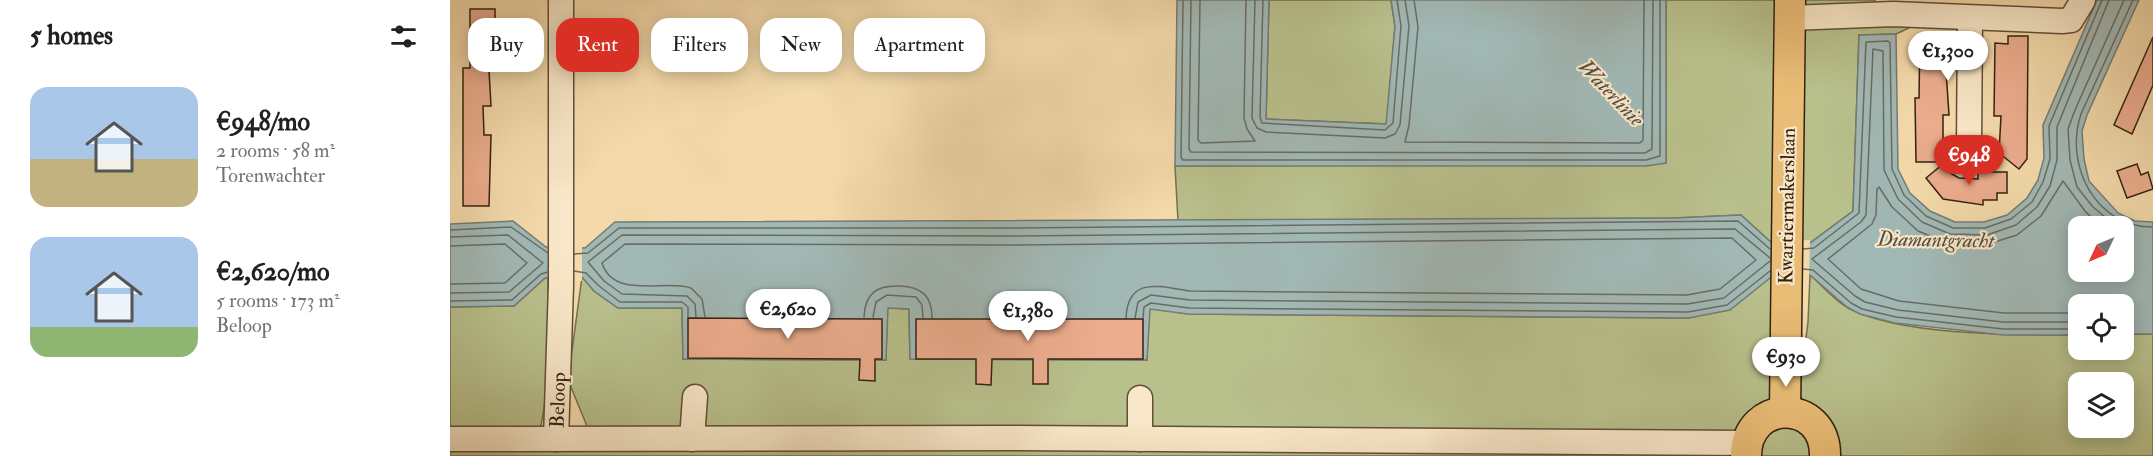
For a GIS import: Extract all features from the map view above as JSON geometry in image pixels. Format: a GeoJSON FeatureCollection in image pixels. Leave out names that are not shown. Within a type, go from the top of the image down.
{"type":"FeatureCollection","features":[{"type":"Feature","properties":{"kind":"main road","name":"Kwartiermakerslaan"},"geometry":{"type":"LineString","coordinates":[[1785,412],[1790,9]]}},
{"type":"Feature","properties":{"kind":"main road"},"geometry":{"type":"LineString","coordinates":[[1746,450],[1758,423],[1773,414],[1785,412],[1800,414],[1817,427],[1823,436],[1825,456]]}},
{"type":"Feature","properties":{"kind":"street","name":"Beloop"},"geometry":{"type":"LineString","coordinates":[[561,0],[561,285],[556,440],[1140,439],[1746,450]]}},
{"type":"Feature","properties":{"kind":"street"},"geometry":{"type":"LineString","coordinates":[[1790,9],[1893,7],[1970,18],[2062,21],[2071,20],[2083,0]]}},
{"type":"Feature","properties":{"kind":"street"},"geometry":{"type":"LineString","coordinates":[[1969,147],[1970,18]]}},
{"type":"Feature","properties":{"kind":"street"},"geometry":{"type":"LineString","coordinates":[[692,439],[695,397]]}},
{"type":"Feature","properties":{"kind":"street"},"geometry":{"type":"LineString","coordinates":[[1140,398],[1140,439]]}},
{"type":"Feature","properties":{"kind":"street"},"geometry":{"type":"LineString","coordinates":[[450,439],[556,440]]}},
{"type":"Feature","properties":{"kind":"green space"},"geometry":{"type":"Polygon","coordinates":[[[1269,0],[1391,0],[1395,26],[1387,124],[1266,119],[1269,0]]]}},
{"type":"Feature","properties":{"kind":"green space"},"geometry":{"type":"Polygon","coordinates":[[[1666,0],[1777,0],[1774,245],[1741,215],[1675,218],[1178,221],[1175,166],[1666,163],[1666,0]]]}},
{"type":"Feature","properties":{"kind":"green space"},"geometry":{"type":"Polygon","coordinates":[[[1801,0],[1875,0],[1875,3],[1801,8],[1801,0]]]}},
{"type":"Feature","properties":{"kind":"green space"},"geometry":{"type":"Polygon","coordinates":[[[1888,23],[1909,28],[1896,34],[1859,35],[1853,211],[1810,243],[1797,243],[1803,32],[1810,27],[1888,23]]]}},
{"type":"Feature","properties":{"kind":"green space"},"geometry":{"type":"Polygon","coordinates":[[[1775,274],[1771,401],[1737,430],[1730,432],[589,431],[568,380],[582,277],[594,291],[618,308],[682,308],[683,359],[886,360],[887,308],[909,309],[910,359],[1147,360],[1149,308],[1189,314],[1689,318],[1775,274]]]}},
{"type":"Feature","properties":{"kind":"green space"},"geometry":{"type":"Polygon","coordinates":[[[1810,275],[1848,308],[1898,324],[1960,332],[2068,335],[2068,360],[2134,360],[2134,334],[2153,334],[2153,456],[1832,456],[1799,393],[1808,322],[1810,275]]]}},
{"type":"Feature","properties":{"kind":"green space"},"geometry":{"type":"Polygon","coordinates":[[[545,278],[548,278],[549,380],[540,431],[450,432],[450,307],[514,306],[545,278]]]}},
{"type":"Feature","properties":{"kind":"green space"},"geometry":{"type":"Polygon","coordinates":[[[1780,424],[1804,430],[1813,456],[1753,456],[1761,438],[1780,424]]]}},
{"type":"Feature","properties":{"kind":"green space"},"geometry":{"type":"Polygon","coordinates":[[[450,443],[1660,454],[1684,456],[450,456],[450,443]]]}},
{"type":"Feature","properties":{"kind":"water","name":"Waterlinie"},"geometry":{"type":"Polygon","coordinates":[[[1177,0],[1269,0],[1266,119],[1386,124],[1395,26],[1391,0],[1666,0],[1666,163],[1646,166],[1175,166],[1177,0]]]}},
{"type":"Feature","properties":{"kind":"water","name":"Diamantgracht"},"geometry":{"type":"Polygon","coordinates":[[[2097,0],[2139,0],[2082,131],[2084,159],[2089,181],[2118,213],[2124,216],[2068,216],[2068,282],[2134,282],[2134,221],[2153,222],[2153,334],[2134,334],[2134,294],[2068,294],[2068,335],[2003,335],[1895,323],[1860,314],[1847,307],[1810,275],[1775,274],[1730,310],[1689,318],[1188,314],[1150,309],[1147,360],[910,359],[909,309],[888,308],[886,360],[683,359],[682,308],[618,308],[594,291],[582,277],[545,278],[514,306],[450,307],[450,224],[513,221],[546,247],[585,248],[615,222],[1675,218],[1741,215],[1774,245],[1810,243],[1853,211],[1859,35],[1896,34],[1898,169],[1910,193],[1930,211],[1955,222],[1984,222],[2007,215],[2027,198],[2038,180],[2044,158],[2043,125],[2097,0]]]}},
{"type":"Feature","properties":{"kind":"pier"},"geometry":{"type":"Polygon","coordinates":[[[1810,240],[1809,278],[1776,277],[1775,241],[1810,240]]]}},
{"type":"Feature","properties":{"kind":"pier"},"geometry":{"type":"Polygon","coordinates":[[[548,244],[582,245],[582,281],[548,281],[548,244]]]}},
{"type":"Feature","properties":{"kind":"building"},"geometry":{"type":"Polygon","coordinates":[[[470,9],[495,9],[495,18],[470,18],[470,9]]]}},
{"type":"Feature","properties":{"kind":"building"},"geometry":{"type":"Polygon","coordinates":[[[1920,35],[1933,35],[1933,43],[1947,43],[1947,53],[1949,53],[1949,70],[1946,70],[1949,115],[1943,115],[1943,162],[1916,162],[1915,98],[1919,98],[1920,35]]]}},
{"type":"Feature","properties":{"kind":"building"},"geometry":{"type":"Polygon","coordinates":[[[2008,36],[2028,36],[2027,159],[2019,169],[1999,153],[2001,116],[1994,116],[1995,43],[2008,44],[2008,36]]]}},
{"type":"Feature","properties":{"kind":"building"},"geometry":{"type":"Polygon","coordinates":[[[2153,37],[2153,85],[2132,134],[2114,125],[2153,37]]]}},
{"type":"Feature","properties":{"kind":"building"},"geometry":{"type":"Polygon","coordinates":[[[463,68],[468,68],[468,72],[489,72],[491,106],[483,106],[484,135],[491,135],[489,206],[463,206],[463,68]]]}},
{"type":"Feature","properties":{"kind":"building"},"geometry":{"type":"Polygon","coordinates":[[[1943,164],[1950,173],[1959,178],[1978,179],[1978,172],[2007,172],[2007,193],[1997,193],[1997,200],[1983,200],[1983,205],[1943,199],[1926,178],[1943,164]]]}},
{"type":"Feature","properties":{"kind":"building"},"geometry":{"type":"Polygon","coordinates":[[[2137,164],[2141,175],[2148,172],[2153,189],[2127,198],[2117,171],[2137,164]]]}},
{"type":"Feature","properties":{"kind":"building"},"geometry":{"type":"Polygon","coordinates":[[[688,318],[882,319],[882,359],[875,359],[875,381],[859,380],[860,359],[688,358],[688,318]]]}},
{"type":"Feature","properties":{"kind":"building"},"geometry":{"type":"Polygon","coordinates":[[[916,319],[1143,319],[1143,359],[1048,359],[1048,384],[1033,384],[1033,359],[992,359],[991,385],[976,384],[976,359],[916,359],[916,319]]]}}]}
